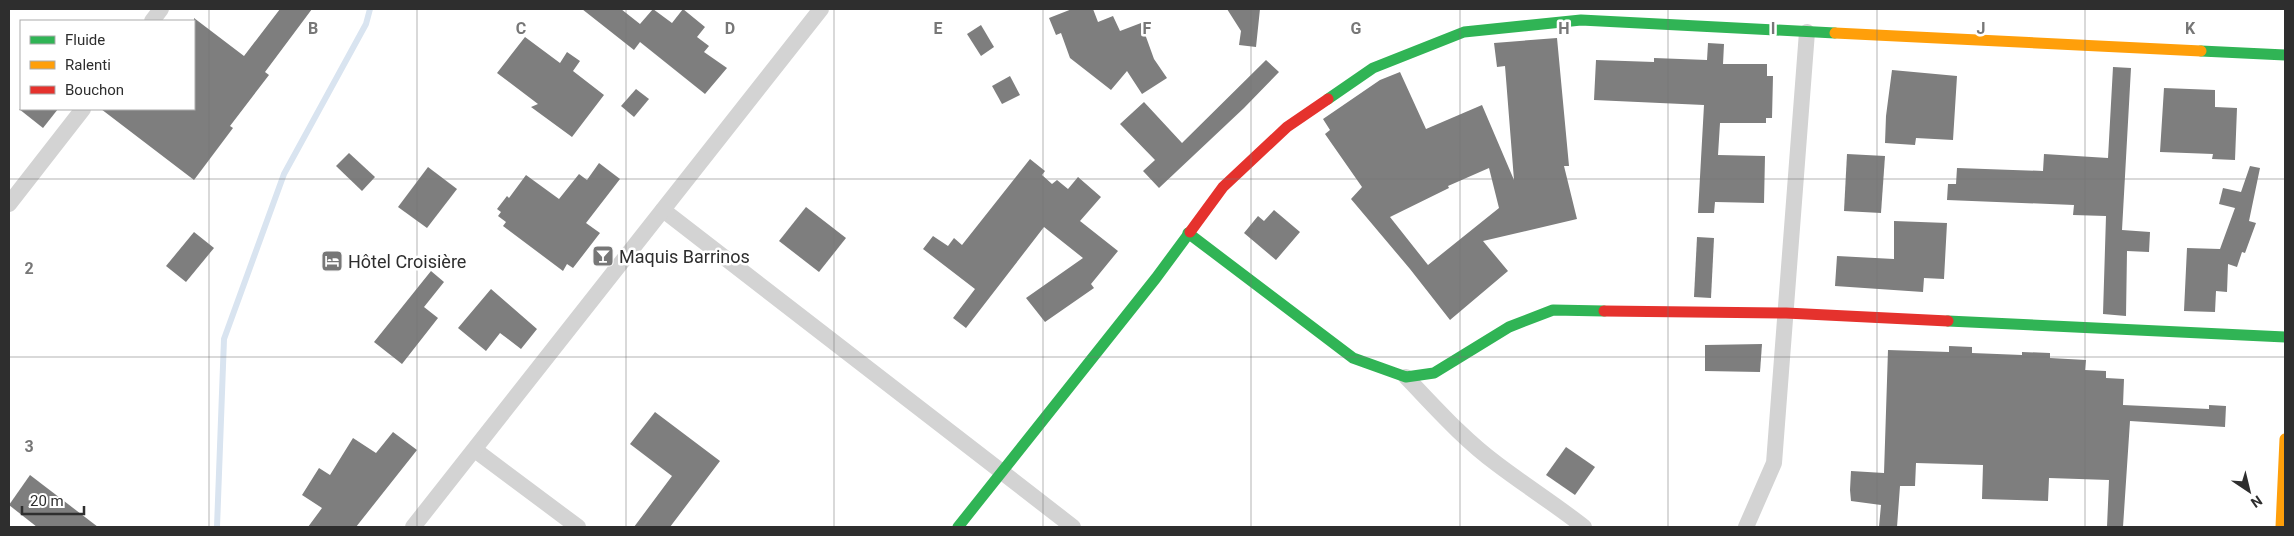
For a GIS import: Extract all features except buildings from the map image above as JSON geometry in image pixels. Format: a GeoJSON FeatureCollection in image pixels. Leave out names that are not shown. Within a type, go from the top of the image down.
{"type":"FeatureCollection","features":[{"type":"Feature","properties":{"kind":"street"},"geometry":{"type":"LineString","coordinates":[[153,20],[162,9]]}},
{"type":"Feature","properties":{"kind":"street"},"geometry":{"type":"LineString","coordinates":[[413,527],[821,9]]}},
{"type":"Feature","properties":{"kind":"street"},"geometry":{"type":"LineString","coordinates":[[958,527],[1156,278],[1223,187],[1287,127],[1374,68],[1464,32],[1581,20],[2285,55]]}},
{"type":"Feature","properties":{"kind":"street"},"geometry":{"type":"LineString","coordinates":[[1746,527],[1774,463],[1807,32]]}},
{"type":"Feature","properties":{"kind":"street"},"geometry":{"type":"LineString","coordinates":[[9,204],[82,110]]}},
{"type":"Feature","properties":{"kind":"street"},"geometry":{"type":"LineString","coordinates":[[663,210],[1073,527]]}},
{"type":"Feature","properties":{"kind":"street"},"geometry":{"type":"LineString","coordinates":[[1188,233],[1353,358],[1406,376],[1434,373],[1509,327],[1553,310],[1786,313],[2285,337]]}},
{"type":"Feature","properties":{"kind":"street"},"geometry":{"type":"LineString","coordinates":[[1406,376],[1464,437],[1496,464],[1550,500],[1584,527]]}},
{"type":"Feature","properties":{"kind":"street"},"geometry":{"type":"LineString","coordinates":[[2281,527],[2285,439]]}},
{"type":"Feature","properties":{"kind":"street"},"geometry":{"type":"LineString","coordinates":[[475,450],[578,527]]}},
{"type":"Feature","properties":{"kind":"waterway"},"geometry":{"type":"LineString","coordinates":[[217,527],[224,339],[284,174],[366,24],[370,9]]}},
{"type":"Feature","properties":{"kind":"traffic: fast"},"geometry":{"type":"LineString","coordinates":[[1328,99],[1373,68],[1464,32],[1581,20],[1835,33]]}},
{"type":"Feature","properties":{"kind":"traffic: fast"},"geometry":{"type":"LineString","coordinates":[[2201,51],[2285,55]]}},
{"type":"Feature","properties":{"kind":"traffic: fast"},"geometry":{"type":"LineString","coordinates":[[958,527],[1156,278],[1190,232]]}},
{"type":"Feature","properties":{"kind":"traffic: fast"},"geometry":{"type":"LineString","coordinates":[[1188,233],[1353,358],[1406,377],[1434,373],[1509,327],[1553,310],[1604,311]]}},
{"type":"Feature","properties":{"kind":"traffic: fast"},"geometry":{"type":"LineString","coordinates":[[1948,321],[2285,337]]}},
{"type":"Feature","properties":{"kind":"traffic: slow"},"geometry":{"type":"LineString","coordinates":[[1835,33],[2201,51]]}},
{"type":"Feature","properties":{"kind":"traffic: slow"},"geometry":{"type":"LineString","coordinates":[[2281,527],[2285,439]]}},
{"type":"Feature","properties":{"kind":"traffic: jam"},"geometry":{"type":"LineString","coordinates":[[1190,232],[1223,187],[1287,127],[1328,99]]}},
{"type":"Feature","properties":{"kind":"traffic: jam"},"geometry":{"type":"LineString","coordinates":[[1604,311],[1786,313],[1948,321]]}},
{"type":"Feature","properties":{"kind":"place","name":"Maquis Barrinos"},"geometry":{"type":"Point","coordinates":[603,256]}},
{"type":"Feature","properties":{"kind":"place","name":"Hôtel Croisière"},"geometry":{"type":"Point","coordinates":[332,261]}}]}
